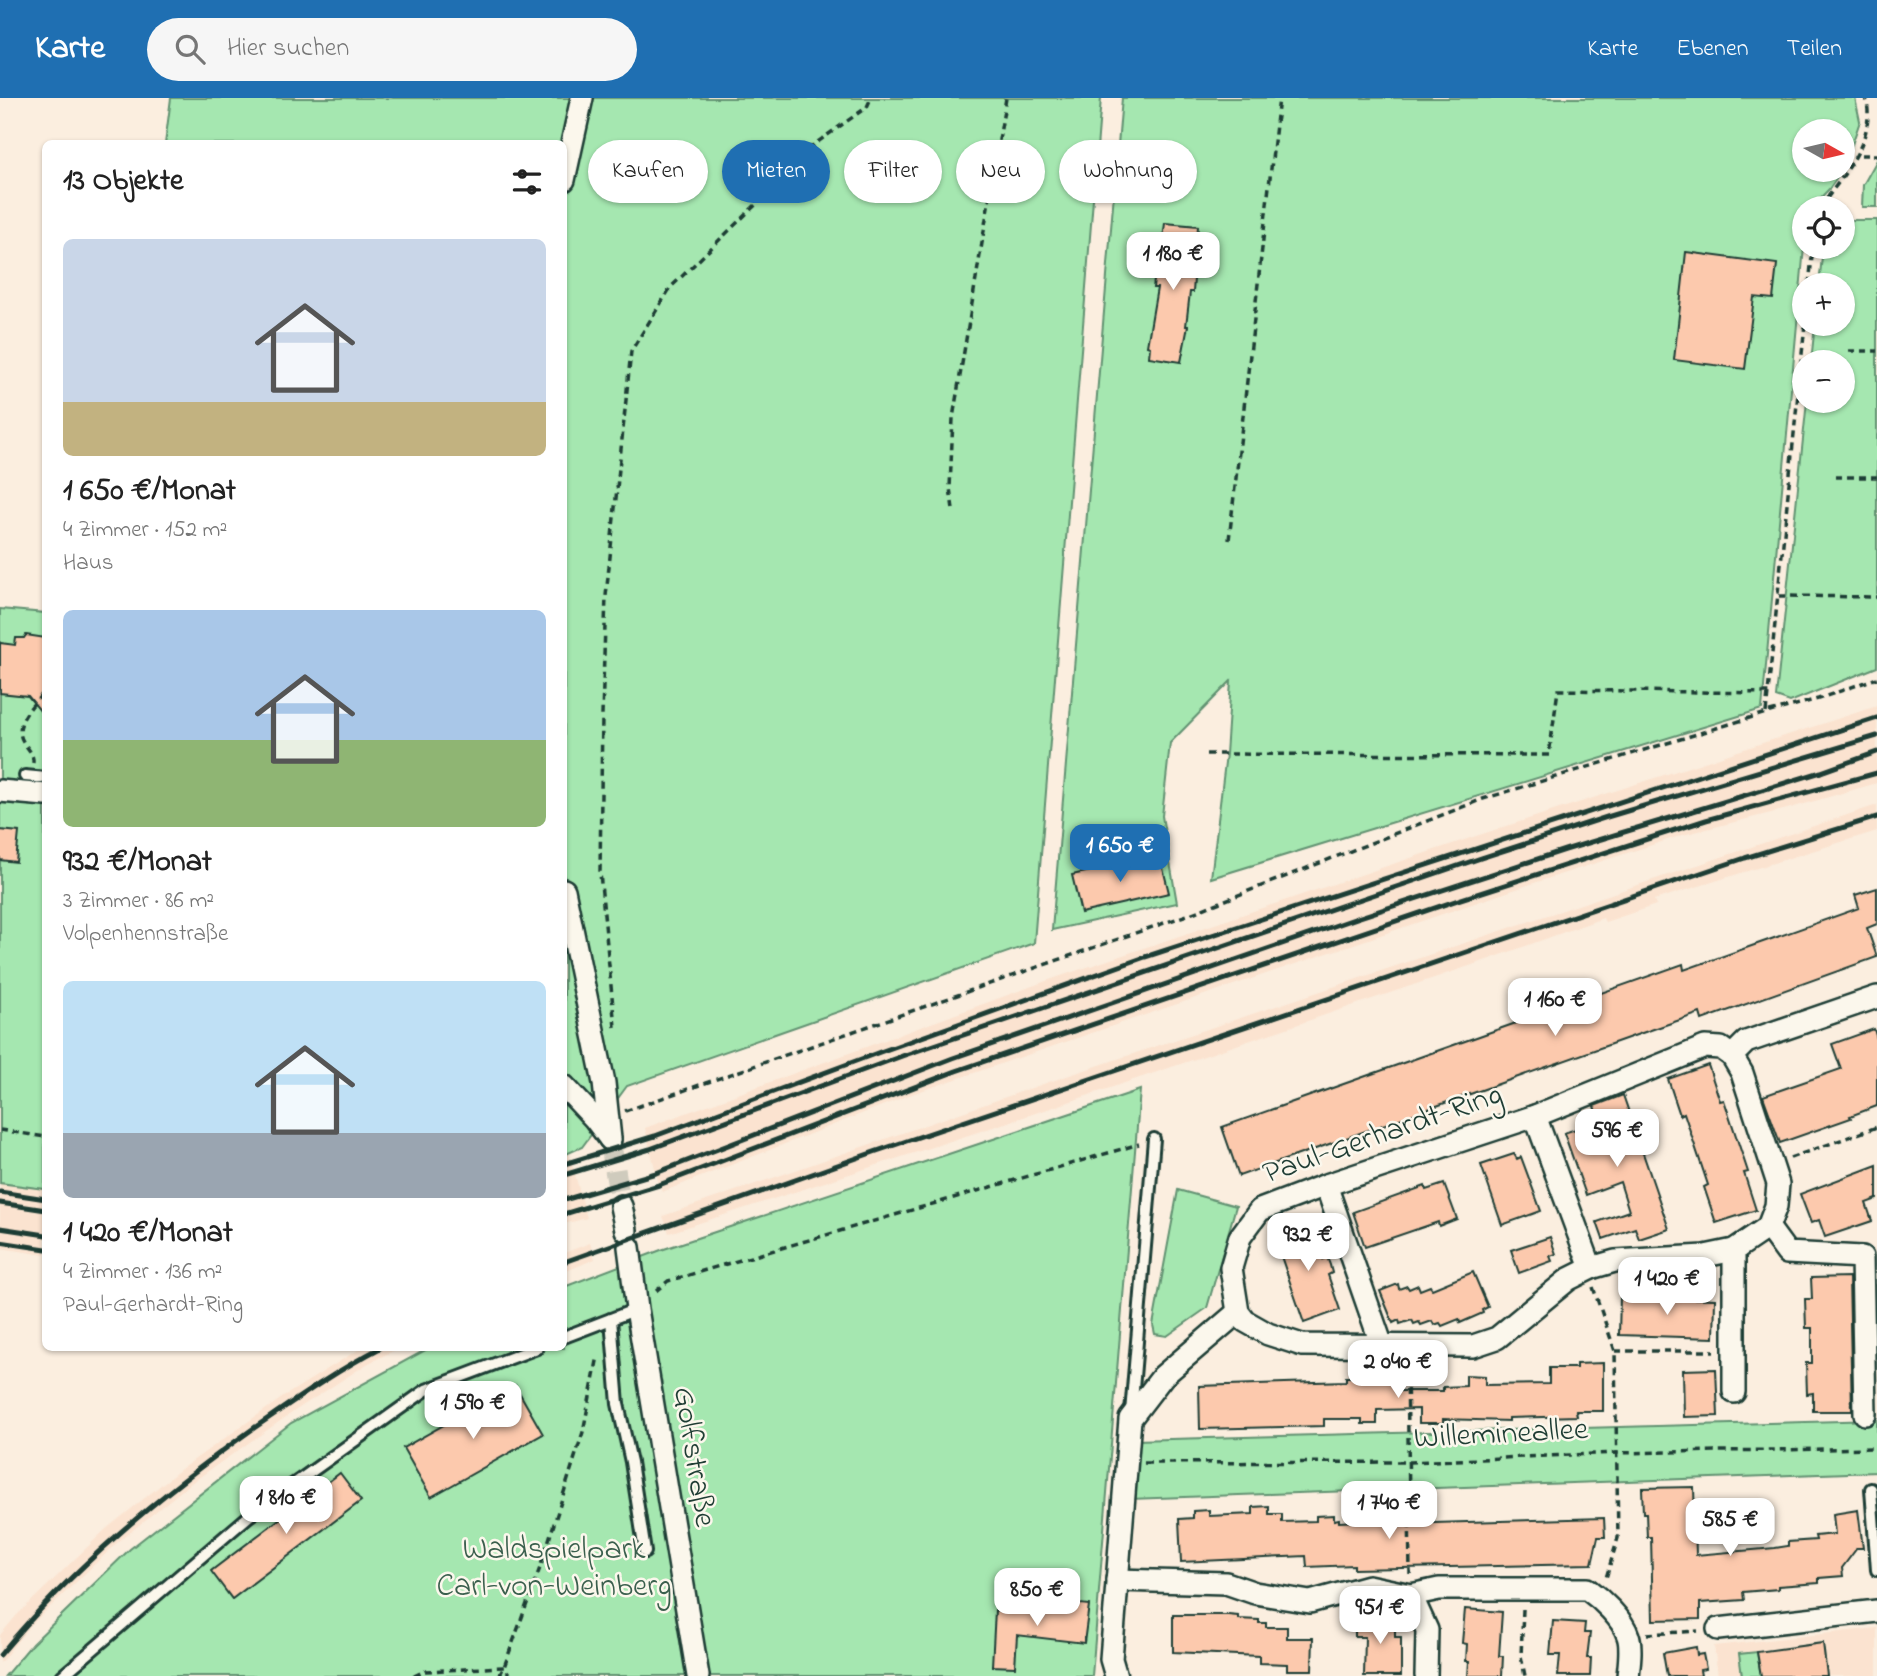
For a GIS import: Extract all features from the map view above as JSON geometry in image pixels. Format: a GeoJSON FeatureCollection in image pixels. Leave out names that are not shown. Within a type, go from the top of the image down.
{"type":"FeatureCollection","features":[{"type":"Feature","properties":{"kind":"street"},"geometry":{"type":"LineString","coordinates":[[567,166],[582,98]]}},
{"type":"Feature","properties":{"kind":"street"},"geometry":{"type":"LineString","coordinates":[[0,792],[42,795]]}},
{"type":"Feature","properties":{"kind":"street"},"geometry":{"type":"LineString","coordinates":[[567,904],[604,1083],[610,1139],[567,1089]]}},
{"type":"Feature","properties":{"kind":"street"},"geometry":{"type":"LineString","coordinates":[[1116,1676],[1111,1660],[1130,1419],[1163,1376],[1238,1312],[1245,1321],[1268,1334],[1302,1345],[1473,1346],[1497,1338],[1569,1279],[1591,1268],[1615,1261],[1705,1256],[1734,1250],[1768,1227],[1776,1206],[1778,1184],[1742,1073],[1732,1056],[1746,1042],[1877,997]]}},
{"type":"Feature","properties":{"kind":"street","name":"Paul-Gerhardt-Ring"},"geometry":{"type":"LineString","coordinates":[[1238,1312],[1231,1268],[1240,1237],[1260,1210],[1326,1185],[1535,1116],[1705,1047],[1721,1048],[1732,1056]]}},
{"type":"Feature","properties":{"kind":"street"},"geometry":{"type":"LineString","coordinates":[[1535,1116],[1591,1268]]}},
{"type":"Feature","properties":{"kind":"street"},"geometry":{"type":"LineString","coordinates":[[1326,1185],[1382,1346]]}},
{"type":"Feature","properties":{"kind":"street","name":"Golfstraße"},"geometry":{"type":"LineString","coordinates":[[621,1206],[698,1676]]}},
{"type":"Feature","properties":{"kind":"street"},"geometry":{"type":"LineString","coordinates":[[1768,1227],[1787,1253],[1862,1257],[1865,1414]]}},
{"type":"Feature","properties":{"kind":"street"},"geometry":{"type":"LineString","coordinates":[[1734,1250],[1734,1392]]}},
{"type":"Feature","properties":{"kind":"street"},"geometry":{"type":"LineString","coordinates":[[1117,1580],[1226,1583],[1255,1593],[1310,1602],[1367,1586],[1411,1595],[1439,1589],[1587,1590],[1600,1598],[1628,1636],[1628,1676]]}},
{"type":"Feature","properties":{"kind":"street"},"geometry":{"type":"LineString","coordinates":[[1411,1595],[1427,1630],[1426,1676]]}},
{"type":"Feature","properties":{"kind":"street"},"geometry":{"type":"LineString","coordinates":[[1718,1629],[1877,1611]]}},
{"type":"Feature","properties":{"kind":"lane"},"geometry":{"type":"LineString","coordinates":[[29,776],[42,778]]}},
{"type":"Feature","properties":{"kind":"lane"},"geometry":{"type":"LineString","coordinates":[[1130,1419],[1154,1139]]}},
{"type":"Feature","properties":{"kind":"lane"},"geometry":{"type":"LineString","coordinates":[[567,1336],[637,1309]]}},
{"type":"Feature","properties":{"kind":"lane"},"geometry":{"type":"LineString","coordinates":[[611,1319],[618,1404],[631,1462],[645,1552]]}},
{"type":"Feature","properties":{"kind":"lane"},"geometry":{"type":"LineString","coordinates":[[62,1676],[249,1516],[426,1390],[529,1351]]}},
{"type":"Feature","properties":{"kind":"lane"},"geometry":{"type":"LineString","coordinates":[[1871,1489],[1877,1570]]}},
{"type":"Feature","properties":{"kind":"path"},"geometry":{"type":"LineString","coordinates":[[616,1038],[600,873],[601,715],[606,596],[631,351],[671,287],[758,203],[812,146],[867,107],[871,98]]}},
{"type":"Feature","properties":{"kind":"path"},"geometry":{"type":"LineString","coordinates":[[953,509],[950,488],[953,418],[1006,98]]}},
{"type":"Feature","properties":{"kind":"path"},"geometry":{"type":"LineString","coordinates":[[1229,540],[1279,98]]}},
{"type":"Feature","properties":{"kind":"path"},"geometry":{"type":"LineString","coordinates":[[1866,98],[1873,121],[1872,135]]}},
{"type":"Feature","properties":{"kind":"path"},"geometry":{"type":"LineString","coordinates":[[1829,196],[1868,145]]}},
{"type":"Feature","properties":{"kind":"path"},"geometry":{"type":"LineString","coordinates":[[1861,155],[1877,155]]}},
{"type":"Feature","properties":{"kind":"path"},"geometry":{"type":"LineString","coordinates":[[1766,713],[1804,336]]}},
{"type":"Feature","properties":{"kind":"path"},"geometry":{"type":"LineString","coordinates":[[1855,351],[1877,351]]}},
{"type":"Feature","properties":{"kind":"path"},"geometry":{"type":"LineString","coordinates":[[1835,477],[1877,477]]}},
{"type":"Feature","properties":{"kind":"path"},"geometry":{"type":"LineString","coordinates":[[1779,596],[1877,597]]}},
{"type":"Feature","properties":{"kind":"path"},"geometry":{"type":"LineString","coordinates":[[617,1114],[1190,914],[1483,799],[1818,699],[1877,678]]}},
{"type":"Feature","properties":{"kind":"path"},"geometry":{"type":"LineString","coordinates":[[1206,754],[1549,755],[1558,691],[1769,693]]}},
{"type":"Feature","properties":{"kind":"path"},"geometry":{"type":"LineString","coordinates":[[29,776],[33,757],[21,739],[23,717],[42,695]]}},
{"type":"Feature","properties":{"kind":"path"},"geometry":{"type":"LineString","coordinates":[[1772,1165],[1877,1127]]}},
{"type":"Feature","properties":{"kind":"path"},"geometry":{"type":"LineString","coordinates":[[0,1130],[42,1136]]}},
{"type":"Feature","properties":{"kind":"path"},"geometry":{"type":"LineString","coordinates":[[637,1309],[667,1281],[1154,1139]]}},
{"type":"Feature","properties":{"kind":"path"},"geometry":{"type":"LineString","coordinates":[[1591,1268],[1594,1289],[1615,1351],[1618,1538],[1600,1598]]}},
{"type":"Feature","properties":{"kind":"path"},"geometry":{"type":"LineString","coordinates":[[1406,1345],[1411,1595]]}},
{"type":"Feature","properties":{"kind":"path"},"geometry":{"type":"LineString","coordinates":[[1615,1351],[1734,1351]]}},
{"type":"Feature","properties":{"kind":"path"},"geometry":{"type":"LineString","coordinates":[[499,1676],[541,1564],[583,1432],[599,1353]]}},
{"type":"Feature","properties":{"kind":"path","name":"Willemineallee"},"geometry":{"type":"LineString","coordinates":[[1126,1463],[1409,1462],[1617,1453],[1877,1448]]}},
{"type":"Feature","properties":{"kind":"path"},"geometry":{"type":"LineString","coordinates":[[1524,1589],[1521,1656],[1525,1676]]}},
{"type":"Feature","properties":{"kind":"path"},"geometry":{"type":"LineString","coordinates":[[1628,1636],[1718,1629]]}},
{"type":"Feature","properties":{"kind":"path"},"geometry":{"type":"LineString","coordinates":[[414,1676],[425,1671],[504,1667]]}},
{"type":"Feature","properties":{"kind":"path"},"geometry":{"type":"LineString","coordinates":[[504,1667],[511,1676]]}},
{"type":"Feature","properties":{"kind":"shaded area"},"geometry":{"type":"Polygon","coordinates":[[[1877,706],[1877,783],[1683,835],[1531,884],[912,1094],[662,1192],[659,1185],[645,1128],[1046,981],[1473,837],[1877,706]]]}},
{"type":"Feature","properties":{"kind":"shaded area"},"geometry":{"type":"Polygon","coordinates":[[[1877,805],[1877,831],[1654,900],[1656,905],[1605,922],[1603,918],[1051,1108],[669,1233],[663,1216],[1043,1084],[1877,805]]]}},
{"type":"Feature","properties":{"kind":"shaded area"},"geometry":{"type":"Polygon","coordinates":[[[569,1153],[587,1218],[567,1223],[569,1153]]]}},
{"type":"Feature","properties":{"kind":"shaded area"},"geometry":{"type":"Polygon","coordinates":[[[0,1183],[42,1189],[42,1255],[0,1248],[0,1183]]]}},
{"type":"Feature","properties":{"kind":"shaded area"},"geometry":{"type":"Polygon","coordinates":[[[590,1243],[595,1259],[567,1271],[567,1252],[590,1243]]]}},
{"type":"Feature","properties":{"kind":"shaded area"},"geometry":{"type":"Polygon","coordinates":[[[356,1351],[393,1351],[367,1364],[299,1408],[191,1483],[118,1542],[29,1627],[0,1663],[0,1635],[17,1615],[106,1529],[181,1469],[289,1393],[356,1351]]]}},
{"type":"Feature","properties":{"kind":"shaded area"},"geometry":{"type":"Polygon","coordinates":[[[1877,1628],[1877,1676],[1718,1676],[1714,1646],[1877,1628]]]}},
{"type":"Feature","properties":{"kind":"green space"},"geometry":{"type":"Polygon","coordinates":[[[171,98],[1101,98],[1098,140],[1059,140],[1059,203],[1093,203],[1034,943],[627,1086],[582,1147],[567,1154],[567,140],[166,140],[171,98]]]}},
{"type":"Feature","properties":{"kind":"green space"},"geometry":{"type":"Polygon","coordinates":[[[1122,98],[1855,98],[1860,121],[1855,135],[1855,119],[1792,119],[1792,182],[1834,182],[1822,196],[1792,196],[1792,259],[1803,259],[1802,273],[1792,273],[1792,336],[1796,336],[1795,350],[1792,350],[1792,379],[1762,709],[1211,878],[1226,754],[1231,681],[1170,743],[1162,816],[1177,903],[1052,930],[1113,203],[1197,203],[1197,140],[1118,140],[1122,98]]]}},
{"type":"Feature","properties":{"kind":"green space"},"geometry":{"type":"Polygon","coordinates":[[[1877,160],[1877,207],[1862,207],[1863,185],[1877,160]]]}},
{"type":"Feature","properties":{"kind":"green space"},"geometry":{"type":"Polygon","coordinates":[[[1855,220],[1877,220],[1877,667],[1790,702],[1776,697],[1806,413],[1855,413],[1855,350],[1812,350],[1814,336],[1855,336],[1855,273],[1820,273],[1822,259],[1855,259],[1855,220]]]}},
{"type":"Feature","properties":{"kind":"green space"},"geometry":{"type":"Polygon","coordinates":[[[0,609],[42,613],[42,1189],[0,1183],[0,609]]]}},
{"type":"Feature","properties":{"kind":"green space","name":"Waldspielpark Carl-von-Weinberg"},"geometry":{"type":"Polygon","coordinates":[[[1140,1090],[1092,1676],[5,1676],[32,1644],[130,1549],[291,1423],[423,1351],[567,1351],[567,1286],[661,1250],[1140,1090]]]}},
{"type":"Feature","properties":{"kind":"green space"},"geometry":{"type":"Polygon","coordinates":[[[1178,1190],[1236,1206],[1207,1308],[1167,1336],[1155,1334],[1153,1325],[1178,1190]]]}},
{"type":"Feature","properties":{"kind":"green space"},"geometry":{"type":"Polygon","coordinates":[[[1877,1420],[1877,1472],[1130,1499],[1135,1440],[1877,1420]]]}},
{"type":"Feature","properties":{"kind":"green space"},"geometry":{"type":"Polygon","coordinates":[[[1757,1652],[1761,1676],[1742,1676],[1739,1654],[1757,1652]]]}},
{"type":"Feature","properties":{"kind":"building"},"geometry":{"type":"Polygon","coordinates":[[[1165,223],[1198,226],[1193,292],[1190,292],[1188,326],[1181,362],[1149,357],[1150,347],[1147,346],[1157,288],[1153,288],[1156,264],[1160,264],[1165,223]]]}},
{"type":"Feature","properties":{"kind":"building"},"geometry":{"type":"Polygon","coordinates":[[[1686,252],[1777,264],[1773,299],[1754,297],[1745,369],[1674,360],[1686,252]]]}},
{"type":"Feature","properties":{"kind":"building"},"geometry":{"type":"Polygon","coordinates":[[[26,635],[42,637],[42,713],[28,696],[0,693],[0,643],[15,645],[16,638],[24,638],[26,635]]]}},
{"type":"Feature","properties":{"kind":"building"},"geometry":{"type":"Polygon","coordinates":[[[0,830],[19,832],[16,862],[0,860],[0,830]]]}},
{"type":"Feature","properties":{"kind":"building"},"geometry":{"type":"Polygon","coordinates":[[[1160,856],[1169,893],[1081,913],[1072,875],[1160,856]]]}},
{"type":"Feature","properties":{"kind":"building"},"geometry":{"type":"Polygon","coordinates":[[[1877,888],[1877,924],[1867,928],[1877,957],[1702,1020],[1700,1013],[1239,1176],[1222,1127],[1683,964],[1684,970],[1859,908],[1855,895],[1877,888]]]}},
{"type":"Feature","properties":{"kind":"building"},"geometry":{"type":"Polygon","coordinates":[[[1874,1029],[1877,1039],[1877,1106],[1780,1143],[1763,1096],[1841,1069],[1832,1044],[1874,1029]]]}},
{"type":"Feature","properties":{"kind":"building"},"geometry":{"type":"Polygon","coordinates":[[[1708,1065],[1720,1101],[1724,1100],[1748,1172],[1744,1173],[1756,1210],[1716,1223],[1704,1187],[1708,1185],[1684,1113],[1680,1115],[1668,1079],[1708,1065]]]}},
{"type":"Feature","properties":{"kind":"building"},"geometry":{"type":"Polygon","coordinates":[[[1623,1095],[1669,1229],[1639,1239],[1635,1228],[1603,1239],[1597,1222],[1629,1211],[1620,1182],[1586,1195],[1564,1133],[1599,1121],[1594,1106],[1623,1095]]]}},
{"type":"Feature","properties":{"kind":"building"},"geometry":{"type":"Polygon","coordinates":[[[1514,1154],[1517,1159],[1521,1157],[1541,1211],[1502,1225],[1481,1165],[1514,1154]]]}},
{"type":"Feature","properties":{"kind":"building"},"geometry":{"type":"Polygon","coordinates":[[[1877,1165],[1877,1199],[1866,1203],[1872,1221],[1825,1237],[1819,1220],[1811,1223],[1800,1194],[1877,1165]]]}},
{"type":"Feature","properties":{"kind":"building"},"geometry":{"type":"Polygon","coordinates":[[[1444,1184],[1457,1219],[1439,1226],[1438,1222],[1365,1247],[1353,1212],[1425,1186],[1426,1190],[1444,1184]]]}},
{"type":"Feature","properties":{"kind":"building"},"geometry":{"type":"Polygon","coordinates":[[[1311,1224],[1323,1259],[1327,1257],[1330,1265],[1332,1273],[1328,1275],[1340,1310],[1304,1323],[1274,1236],[1311,1224]]]}},
{"type":"Feature","properties":{"kind":"building"},"geometry":{"type":"Polygon","coordinates":[[[1550,1237],[1556,1254],[1550,1256],[1552,1261],[1519,1273],[1511,1250],[1550,1237]]]}},
{"type":"Feature","properties":{"kind":"building"},"geometry":{"type":"Polygon","coordinates":[[[1473,1272],[1488,1307],[1482,1310],[1483,1313],[1460,1323],[1459,1319],[1442,1326],[1440,1323],[1434,1325],[1432,1321],[1421,1325],[1419,1322],[1414,1324],[1412,1320],[1393,1323],[1380,1291],[1398,1284],[1399,1289],[1418,1285],[1420,1290],[1430,1286],[1432,1289],[1473,1272]]]}},
{"type":"Feature","properties":{"kind":"building"},"geometry":{"type":"Polygon","coordinates":[[[1849,1277],[1852,1411],[1813,1411],[1813,1393],[1807,1394],[1806,1363],[1812,1363],[1812,1328],[1806,1328],[1805,1299],[1812,1299],[1811,1278],[1849,1277]]]}},
{"type":"Feature","properties":{"kind":"building"},"geometry":{"type":"Polygon","coordinates":[[[1659,1293],[1676,1293],[1676,1298],[1715,1299],[1714,1338],[1619,1335],[1620,1297],[1659,1298],[1659,1293]]]}},
{"type":"Feature","properties":{"kind":"building"},"geometry":{"type":"Polygon","coordinates":[[[1603,1363],[1603,1411],[1576,1411],[1577,1416],[1509,1418],[1509,1421],[1443,1419],[1443,1423],[1419,1423],[1419,1409],[1377,1410],[1377,1424],[1362,1424],[1362,1419],[1324,1419],[1324,1426],[1200,1429],[1199,1386],[1346,1381],[1346,1377],[1367,1377],[1367,1372],[1395,1372],[1395,1391],[1443,1391],[1443,1387],[1466,1386],[1466,1375],[1485,1376],[1485,1385],[1549,1384],[1549,1368],[1576,1368],[1576,1364],[1603,1363]]]}},
{"type":"Feature","properties":{"kind":"building"},"geometry":{"type":"Polygon","coordinates":[[[1716,1369],[1718,1416],[1684,1417],[1683,1370],[1716,1369]]]}},
{"type":"Feature","properties":{"kind":"building"},"geometry":{"type":"Polygon","coordinates":[[[515,1385],[543,1434],[431,1497],[403,1448],[515,1385]]]}},
{"type":"Feature","properties":{"kind":"building"},"geometry":{"type":"Polygon","coordinates":[[[340,1473],[361,1501],[232,1599],[211,1571],[340,1473]]]}},
{"type":"Feature","properties":{"kind":"building"},"geometry":{"type":"Polygon","coordinates":[[[1694,1487],[1696,1555],[1775,1548],[1788,1546],[1788,1542],[1816,1540],[1815,1536],[1835,1534],[1833,1514],[1858,1510],[1863,1548],[1857,1548],[1842,1568],[1843,1576],[1819,1578],[1819,1583],[1743,1592],[1744,1600],[1700,1603],[1700,1619],[1653,1620],[1651,1537],[1647,1537],[1642,1488],[1694,1487]]]}},
{"type":"Feature","properties":{"kind":"building"},"geometry":{"type":"Polygon","coordinates":[[[1269,1506],[1269,1514],[1282,1514],[1282,1522],[1316,1521],[1316,1516],[1334,1515],[1334,1520],[1339,1519],[1339,1522],[1401,1519],[1401,1524],[1604,1518],[1605,1537],[1598,1537],[1592,1564],[1354,1569],[1354,1565],[1307,1567],[1306,1556],[1181,1562],[1179,1519],[1193,1518],[1193,1511],[1209,1510],[1209,1516],[1253,1514],[1253,1507],[1269,1506]]]}},
{"type":"Feature","properties":{"kind":"building"},"geometry":{"type":"Polygon","coordinates":[[[1038,1599],[1089,1605],[1084,1643],[1017,1635],[1015,1667],[992,1666],[995,1610],[1036,1613],[1038,1599]]]}},
{"type":"Feature","properties":{"kind":"building"},"geometry":{"type":"Polygon","coordinates":[[[1465,1609],[1502,1612],[1499,1656],[1503,1656],[1502,1676],[1468,1676],[1467,1644],[1462,1643],[1465,1609]]]}},
{"type":"Feature","properties":{"kind":"building"},"geometry":{"type":"Polygon","coordinates":[[[1173,1615],[1238,1616],[1238,1619],[1259,1620],[1259,1623],[1266,1623],[1266,1627],[1287,1627],[1287,1638],[1313,1638],[1312,1670],[1287,1670],[1287,1664],[1259,1663],[1259,1656],[1173,1652],[1173,1615]]]}},
{"type":"Feature","properties":{"kind":"building"},"geometry":{"type":"Polygon","coordinates":[[[1355,1616],[1389,1616],[1389,1621],[1395,1621],[1395,1637],[1401,1637],[1401,1676],[1364,1676],[1365,1637],[1355,1637],[1355,1616]]]}},
{"type":"Feature","properties":{"kind":"building"},"geometry":{"type":"Polygon","coordinates":[[[1553,1621],[1585,1623],[1584,1633],[1590,1633],[1587,1658],[1591,1658],[1590,1676],[1558,1676],[1560,1655],[1550,1655],[1553,1621]]]}},
{"type":"Feature","properties":{"kind":"building"},"geometry":{"type":"Polygon","coordinates":[[[1823,1643],[1827,1676],[1761,1676],[1757,1652],[1823,1643]]]}},
{"type":"Feature","properties":{"kind":"building"},"geometry":{"type":"Polygon","coordinates":[[[1696,1647],[1697,1655],[1703,1654],[1706,1669],[1700,1670],[1701,1676],[1667,1676],[1663,1653],[1696,1647]]]}},
{"type":"Feature","properties":{"kind":"tunnel"},"geometry":{"type":"LineString","coordinates":[[610,1139],[621,1206]]}},
{"type":"Feature","properties":{"kind":"railway"},"geometry":{"type":"LineString","coordinates":[[567,1163],[655,1136],[1145,957],[1877,718]]}},
{"type":"Feature","properties":{"kind":"railway"},"geometry":{"type":"LineString","coordinates":[[567,1174],[650,1149],[902,1056],[1481,858],[1877,736]]}},
{"type":"Feature","properties":{"kind":"railway"},"geometry":{"type":"LineString","coordinates":[[567,1199],[656,1173],[953,1058],[1357,918],[1877,752]]}},
{"type":"Feature","properties":{"kind":"railway"},"geometry":{"type":"LineString","coordinates":[[567,1213],[659,1185],[956,1071],[1458,900],[1706,820],[1877,773]]}},
{"type":"Feature","properties":{"kind":"railway"},"geometry":{"type":"LineString","coordinates":[[567,1261],[874,1152],[1745,858],[1877,817]]}},
{"type":"Feature","properties":{"kind":"railway"},"geometry":{"type":"LineString","coordinates":[[0,1192],[42,1198]]}},
{"type":"Feature","properties":{"kind":"railway"},"geometry":{"type":"LineString","coordinates":[[0,1203],[42,1209]]}},
{"type":"Feature","properties":{"kind":"railway"},"geometry":{"type":"LineString","coordinates":[[0,1228],[42,1234]]}},
{"type":"Feature","properties":{"kind":"railway"},"geometry":{"type":"LineString","coordinates":[[0,1242],[42,1248]]}},
{"type":"Feature","properties":{"kind":"railway"},"geometry":{"type":"LineString","coordinates":[[0,1655],[88,1562],[185,1479],[254,1428],[375,1351]]}}]}
